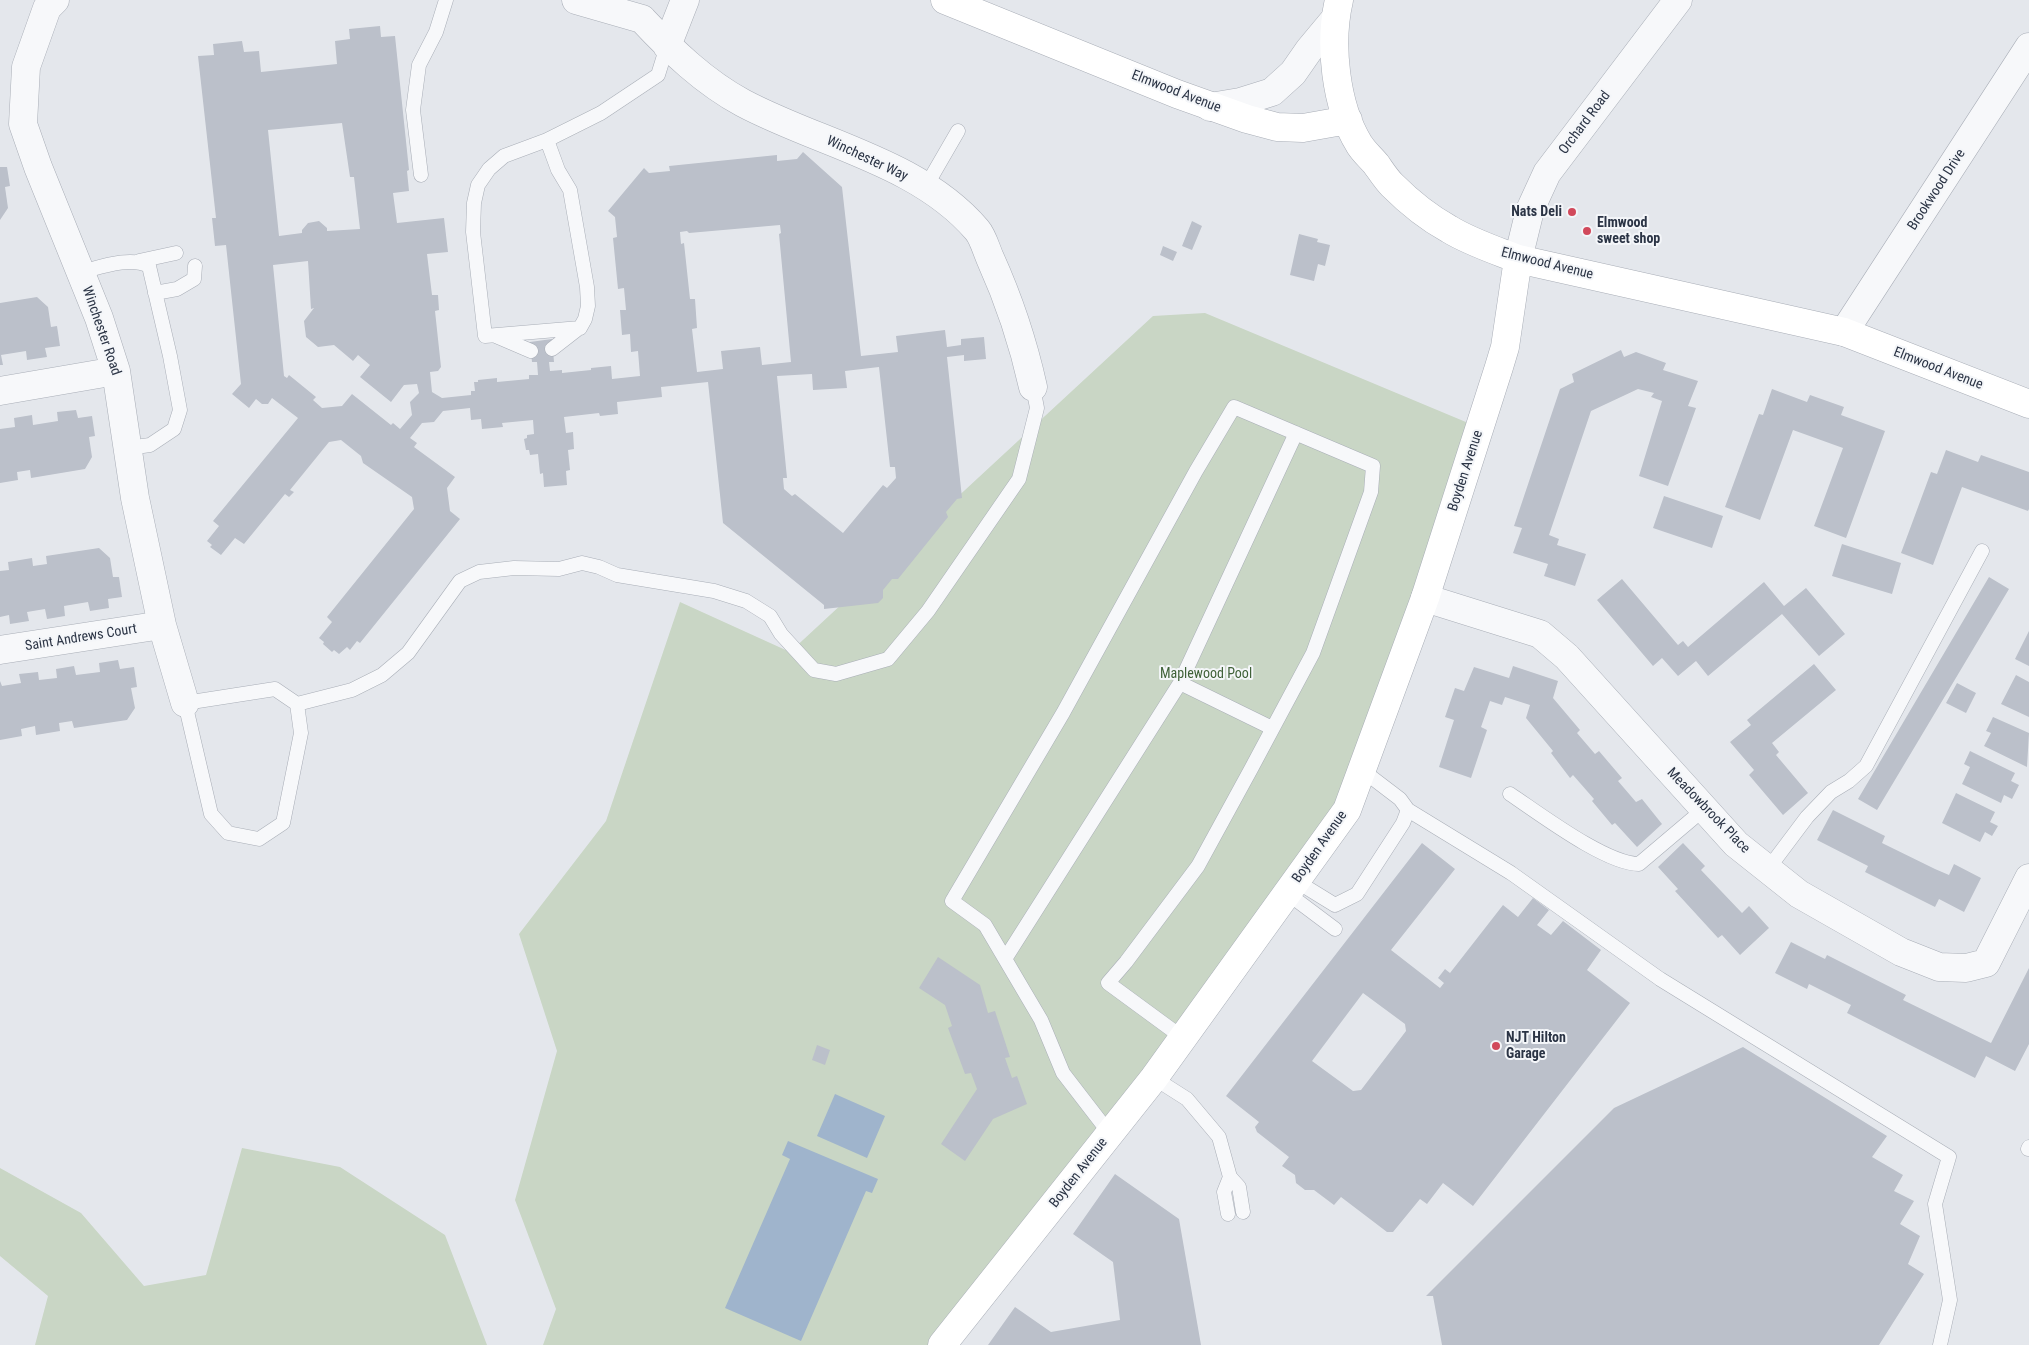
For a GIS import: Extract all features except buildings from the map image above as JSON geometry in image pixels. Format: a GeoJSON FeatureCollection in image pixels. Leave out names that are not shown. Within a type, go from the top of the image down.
{"type":"FeatureCollection","features":[{"type":"Feature","properties":{"kind":"street","name":"Winchester Road"},"geometry":{"type":"LineString","coordinates":[[54,0],[48,8],[26,67],[12,126],[38,167],[99,318],[116,371],[136,498],[162,625],[185,703]]}},
{"type":"Feature","properties":{"kind":"street"},"geometry":{"type":"LineString","coordinates":[[576,0],[646,9]]}},
{"type":"Feature","properties":{"kind":"street"},"geometry":{"type":"LineString","coordinates":[[667,46],[685,0]]}},
{"type":"Feature","properties":{"kind":"street","name":"Elmwood Avenue"},"geometry":{"type":"LineString","coordinates":[[945,0],[1210,107],[1277,127],[1303,128],[1348,120],[1359,144],[1392,184],[1429,216],[1470,241],[1518,259],[1844,332],[2029,404]]}},
{"type":"Feature","properties":{"kind":"street","name":"Orchard Road"},"geometry":{"type":"LineString","coordinates":[[1518,259],[1530,210],[1547,173],[1678,0]]}},
{"type":"Feature","properties":{"kind":"street","name":"Winchester Way"},"geometry":{"type":"LineString","coordinates":[[646,9],[667,46],[695,71],[743,103],[896,170],[948,202],[979,232],[1024,345],[1033,387]]}},
{"type":"Feature","properties":{"kind":"street"},"geometry":{"type":"LineString","coordinates":[[1210,107],[1240,102],[1272,92],[1292,73],[1336,10]]}},
{"type":"Feature","properties":{"kind":"street"},"geometry":{"type":"LineString","coordinates":[[1336,10],[1334,50],[1338,79],[1348,120]]}},
{"type":"Feature","properties":{"kind":"street","name":"Brookwood Drive"},"geometry":{"type":"LineString","coordinates":[[1844,332],[2029,48]]}},
{"type":"Feature","properties":{"kind":"street","name":"Boyden Avenue"},"geometry":{"type":"LineString","coordinates":[[942,1345],[1154,1078],[1347,810],[1425,598],[1505,347],[1518,259]]}},
{"type":"Feature","properties":{"kind":"street"},"geometry":{"type":"LineString","coordinates":[[0,391],[116,371]]}},
{"type":"Feature","properties":{"kind":"street","name":"Meadowbrook Place"},"geometry":{"type":"LineString","coordinates":[[1425,598],[1540,634],[1567,657],[1736,844],[1799,894],[1901,952],[1939,967],[1966,968],[1986,964],[2029,878]]}},
{"type":"Feature","properties":{"kind":"street","name":"Saint Andrews Court"},"geometry":{"type":"LineString","coordinates":[[0,650],[162,625]]}},
{"type":"Feature","properties":{"kind":"lane"},"geometry":{"type":"LineString","coordinates":[[421,175],[413,110],[420,65],[436,32],[446,0]]}},
{"type":"Feature","properties":{"kind":"lane"},"geometry":{"type":"LineString","coordinates":[[580,328],[485,336],[473,232],[474,203],[478,185],[489,169],[504,156],[547,140],[601,113],[658,75],[667,46]]}},
{"type":"Feature","properties":{"kind":"lane"},"geometry":{"type":"LineString","coordinates":[[925,188],[958,131]]}},
{"type":"Feature","properties":{"kind":"lane"},"geometry":{"type":"LineString","coordinates":[[547,140],[558,170],[570,190],[588,287],[588,306],[585,319],[580,328],[552,349]]}},
{"type":"Feature","properties":{"kind":"lane"},"geometry":{"type":"LineString","coordinates":[[80,272],[176,252]]}},
{"type":"Feature","properties":{"kind":"lane"},"geometry":{"type":"LineString","coordinates":[[128,448],[150,445],[174,429],[180,410],[170,356],[149,266],[139,261]]}},
{"type":"Feature","properties":{"kind":"lane"},"geometry":{"type":"LineString","coordinates":[[155,293],[177,289],[194,279],[195,266]]}},
{"type":"Feature","properties":{"kind":"lane"},"geometry":{"type":"LineString","coordinates":[[495,336],[531,351]]}},
{"type":"Feature","properties":{"kind":"lane"},"geometry":{"type":"LineString","coordinates":[[297,704],[301,733],[283,823],[259,839],[228,832],[211,814],[185,703],[274,689],[297,704],[352,690],[382,675],[408,653],[460,581],[479,572],[514,568],[558,569],[582,563],[600,567],[617,575],[714,591],[746,601],[770,616],[781,634],[814,670],[836,674],[888,659],[928,610],[1019,479],[1037,408],[1033,387]]}},
{"type":"Feature","properties":{"kind":"lane"},"geometry":{"type":"LineString","coordinates":[[1110,1134],[1063,1072],[1041,1020],[985,926],[952,901],[1063,713],[1196,471],[1234,406],[1374,466],[1371,492],[1313,653],[1198,866],[1108,983],[1183,1038]]}},
{"type":"Feature","properties":{"kind":"lane"},"geometry":{"type":"LineString","coordinates":[[1005,959],[1180,683],[1296,433]]}},
{"type":"Feature","properties":{"kind":"lane"},"geometry":{"type":"LineString","coordinates":[[1768,869],[1806,817],[1831,792],[1849,781],[1866,766],[1982,551]]}},
{"type":"Feature","properties":{"kind":"lane"},"geometry":{"type":"LineString","coordinates":[[1180,683],[1272,728]]}},
{"type":"Feature","properties":{"kind":"lane"},"geometry":{"type":"LineString","coordinates":[[1362,770],[1400,799],[1408,810],[1511,873],[1660,979],[1949,1158],[1934,1204],[1950,1300],[1940,1345]]}},
{"type":"Feature","properties":{"kind":"lane"},"geometry":{"type":"LineString","coordinates":[[1510,794],[1599,852],[1629,864],[1639,864],[1704,809]]}},
{"type":"Feature","properties":{"kind":"lane"},"geometry":{"type":"LineString","coordinates":[[1292,887],[1335,905],[1356,894],[1403,823],[1408,810]]}},
{"type":"Feature","properties":{"kind":"lane"},"geometry":{"type":"LineString","coordinates":[[1292,887],[1335,929]]}},
{"type":"Feature","properties":{"kind":"lane"},"geometry":{"type":"LineString","coordinates":[[1154,1078],[1187,1100],[1219,1137],[1230,1177],[1239,1187],[1243,1212]]}},
{"type":"Feature","properties":{"kind":"lane"},"geometry":{"type":"LineString","coordinates":[[1228,1214],[1224,1192],[1230,1177]]}},
{"type":"Feature","properties":{"kind":"green space","name":"Maplewood Pool"},"geometry":{"type":"Polygon","coordinates":[[[1205,313],[1485,430],[1370,755],[1138,1085],[938,1345],[543,1345],[556,1309],[515,1200],[557,1051],[519,934],[606,821],[680,602],[790,652],[1153,316],[1205,313]]]}},
{"type":"Feature","properties":{"kind":"green space"},"geometry":{"type":"Polygon","coordinates":[[[242,1148],[340,1167],[445,1235],[487,1345],[35,1345],[48,1296],[0,1256],[0,1168],[81,1213],[144,1286],[206,1275],[242,1148]]]}},
{"type":"Feature","properties":{"kind":"water"},"geometry":{"type":"Polygon","coordinates":[[[835,1094],[885,1116],[867,1158],[817,1136],[835,1094]]]}},
{"type":"Feature","properties":{"kind":"water"},"geometry":{"type":"Polygon","coordinates":[[[788,1141],[878,1179],[872,1193],[866,1191],[801,1341],[725,1308],[790,1159],[782,1155],[788,1141]]]}},
{"type":"Feature","properties":{"kind":"place","name":"Nats Deli"},"geometry":{"type":"Point","coordinates":[1572,212]}},
{"type":"Feature","properties":{"kind":"place","name":"Elmwood sweet shop"},"geometry":{"type":"Point","coordinates":[1587,231]}},
{"type":"Feature","properties":{"kind":"place","name":"NJT Hilton Garage"},"geometry":{"type":"Point","coordinates":[1496,1046]}}]}
